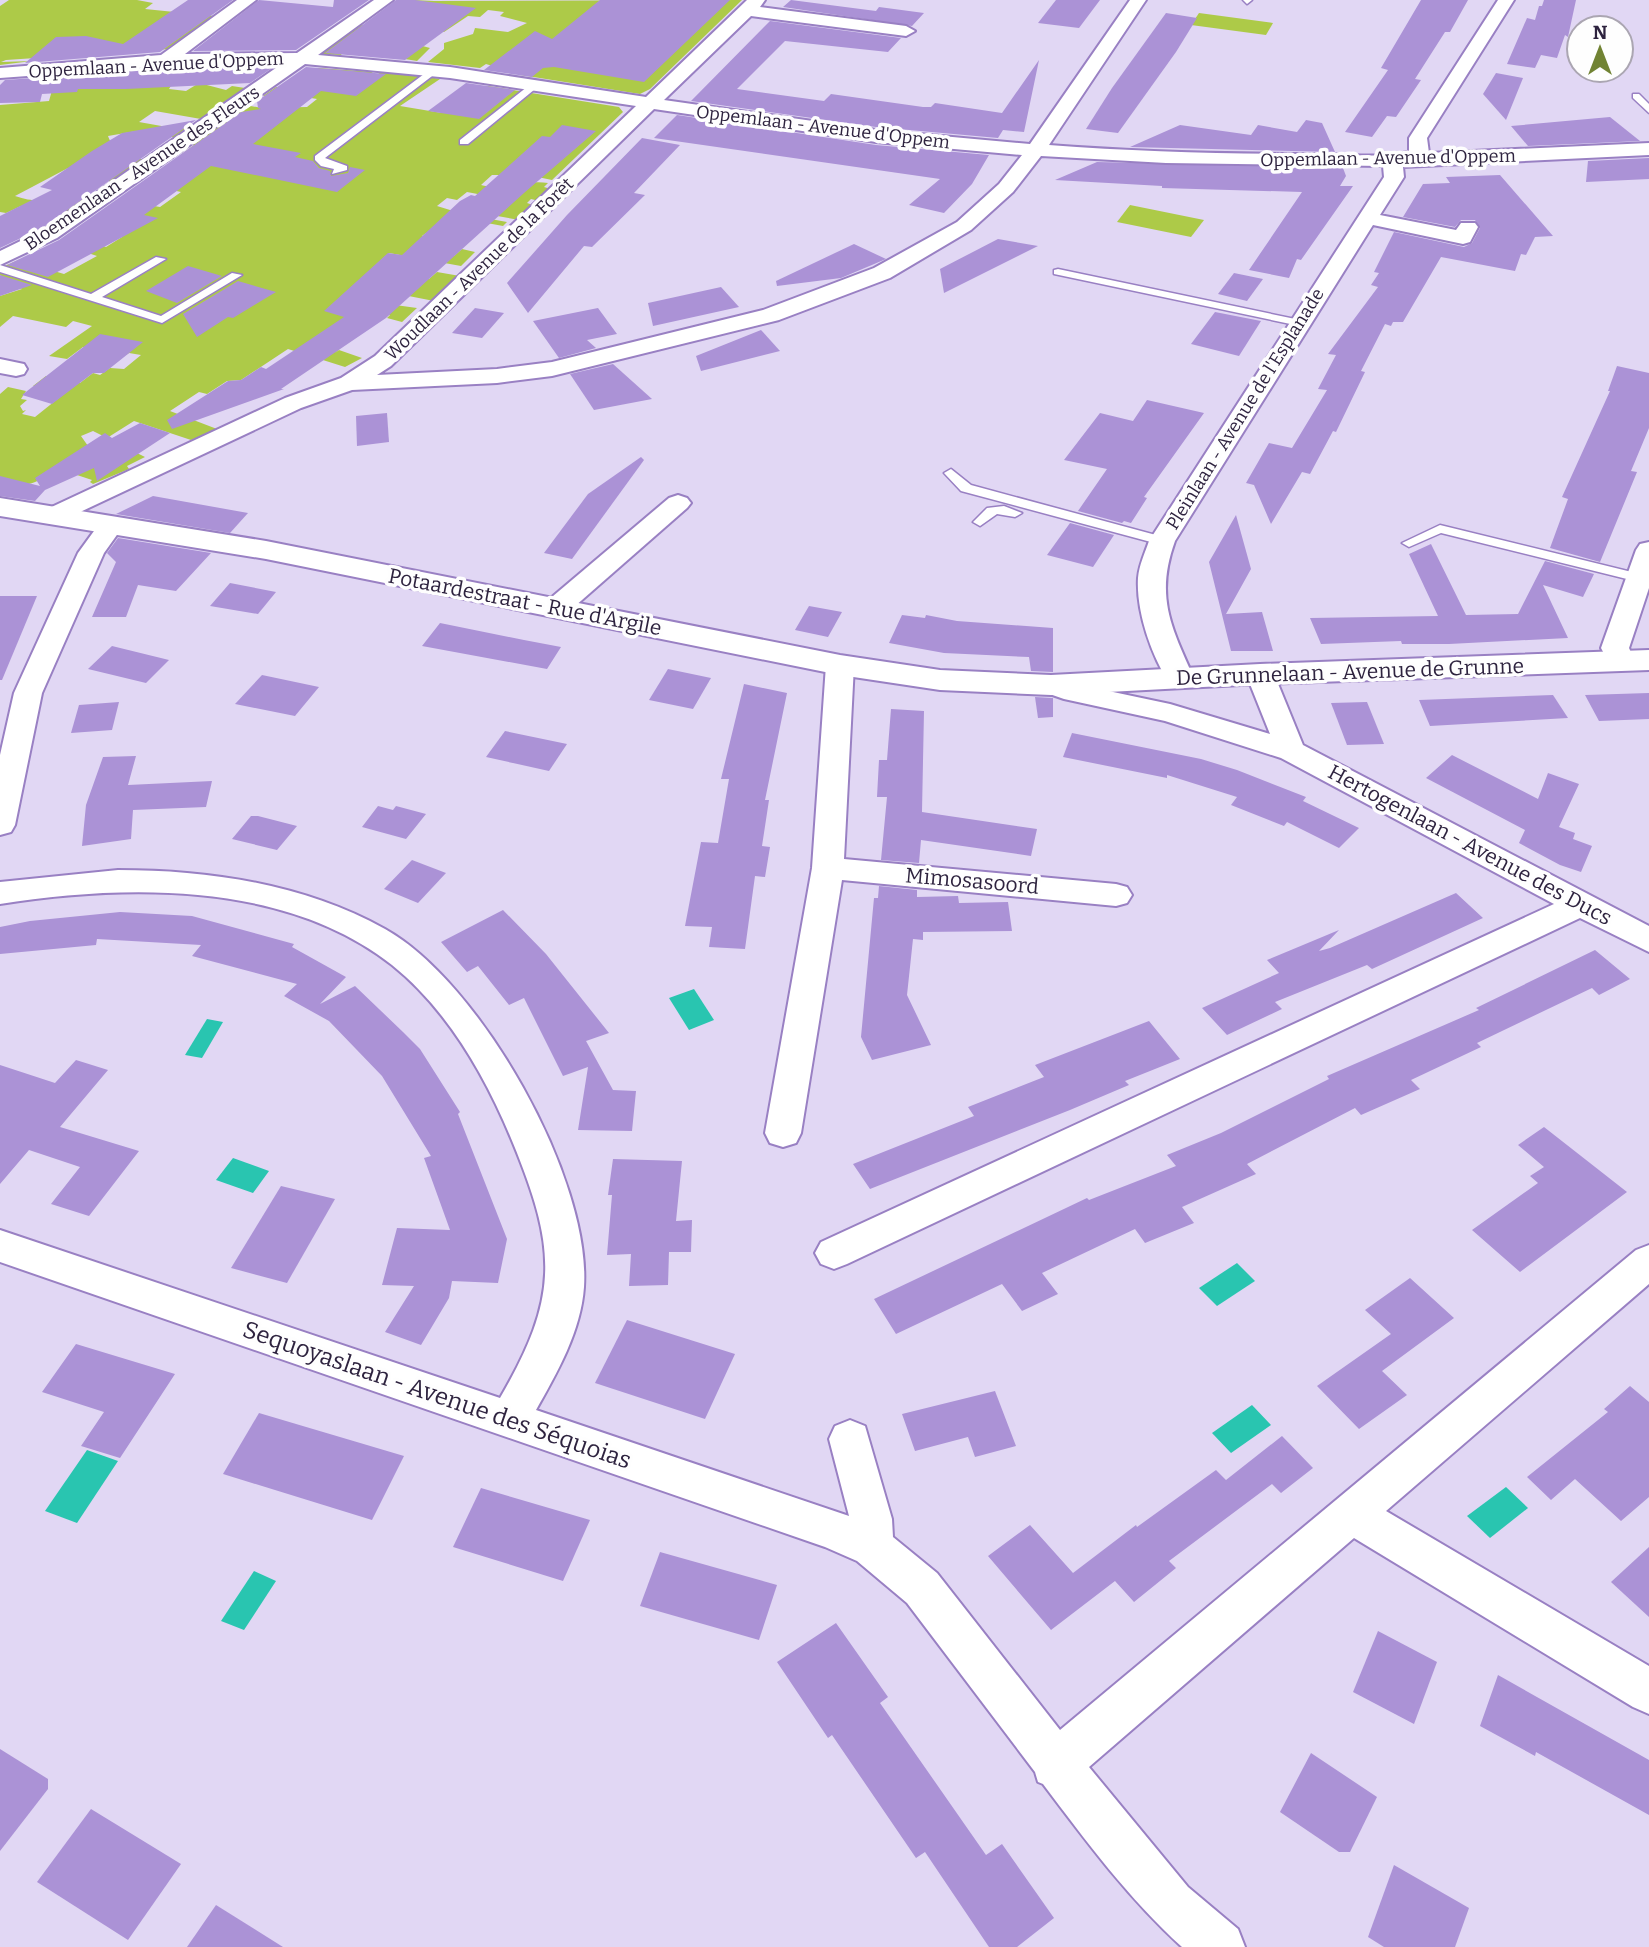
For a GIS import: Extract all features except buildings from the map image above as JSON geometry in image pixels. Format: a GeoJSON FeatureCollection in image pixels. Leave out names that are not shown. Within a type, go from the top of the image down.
{"type":"FeatureCollection","features":[{"type":"Feature","properties":{"kind":"street"},"geometry":{"type":"LineString","coordinates":[[164,61],[248,0]]}},
{"type":"Feature","properties":{"kind":"street","name":"Bloemenlaan - Avenue des Fleurs"},"geometry":{"type":"LineString","coordinates":[[0,260],[50,234],[385,0]]}},
{"type":"Feature","properties":{"kind":"street"},"geometry":{"type":"LineString","coordinates":[[349,383],[497,376],[552,369],[713,331],[803,305],[883,273],[941,241],[995,199],[1035,151],[1138,0]]}},
{"type":"Feature","properties":{"kind":"street","name":"Pleinlaan - Avenue de l'Esplanade"},"geometry":{"type":"LineString","coordinates":[[1180,678],[1167,651],[1153,598],[1151,578],[1160,546],[1394,177],[1393,165],[1419,154],[1418,138],[1506,0]]}},
{"type":"Feature","properties":{"kind":"street","name":"Woudlaan - Avenue de la Forêt"},"geometry":{"type":"LineString","coordinates":[[52,516],[293,403],[349,383],[383,361],[752,5],[906,31]]}},
{"type":"Feature","properties":{"kind":"street","name":"Oppemlaan - Avenue d'Oppem"},"geometry":{"type":"LineString","coordinates":[[0,73],[164,61],[302,58],[435,70],[835,131],[1035,151],[1241,160],[1405,159],[1649,149]]}},
{"type":"Feature","properties":{"kind":"street"},"geometry":{"type":"LineString","coordinates":[[1367,218],[1462,238],[1468,227]]}},
{"type":"Feature","properties":{"kind":"street"},"geometry":{"type":"LineString","coordinates":[[556,608],[678,503]]}},
{"type":"Feature","properties":{"kind":"street","name":"Potaardestraat - Rue d'Argile"},"geometry":{"type":"LineString","coordinates":[[0,507],[267,550],[840,665],[940,680],[1051,685]]}},
{"type":"Feature","properties":{"kind":"street"},"geometry":{"type":"LineString","coordinates":[[0,825],[28,693],[91,553],[111,525]]}},
{"type":"Feature","properties":{"kind":"street"},"geometry":{"type":"LineString","coordinates":[[1635,661],[1615,648],[1649,550]]}},
{"type":"Feature","properties":{"kind":"street","name":"De Grunnelaan - Avenue de Grunne"},"geometry":{"type":"LineString","coordinates":[[1051,685],[1260,674],[1635,661]]}},
{"type":"Feature","properties":{"kind":"street"},"geometry":{"type":"LineString","coordinates":[[783,1133],[828,868],[840,665]]}},
{"type":"Feature","properties":{"kind":"street"},"geometry":{"type":"LineString","coordinates":[[1260,674],[1291,751]]}},
{"type":"Feature","properties":{"kind":"street","name":"Hertogenlaan - Avenue des Ducs"},"geometry":{"type":"LineString","coordinates":[[1051,685],[1074,693],[1170,713],[1291,751],[1649,940]]}},
{"type":"Feature","properties":{"kind":"street","name":"Mimosasoord"},"geometry":{"type":"LineString","coordinates":[[828,868],[1116,895]]}},
{"type":"Feature","properties":{"kind":"street"},"geometry":{"type":"LineString","coordinates":[[0,893],[121,879],[165,879],[238,888],[340,920],[377,939],[405,959],[441,994],[477,1039],[503,1079],[545,1176],[560,1233],[565,1277],[561,1309],[537,1371],[509,1420]]}},
{"type":"Feature","properties":{"kind":"street"},"geometry":{"type":"LineString","coordinates":[[834,1253],[1566,912],[1578,902]]}},
{"type":"Feature","properties":{"kind":"street","name":"Sequoyaslaan - Avenue des Séquoias"},"geometry":{"type":"LineString","coordinates":[[0,1246],[834,1530],[872,1548],[922,1588],[1055,1765],[1171,1904],[1220,1947]]}},
{"type":"Feature","properties":{"kind":"street"},"geometry":{"type":"LineString","coordinates":[[1055,1765],[1649,1261]]}},
{"type":"Feature","properties":{"kind":"street"},"geometry":{"type":"LineString","coordinates":[[850,1439],[872,1519],[872,1548]]}},
{"type":"Feature","properties":{"kind":"street"},"geometry":{"type":"LineString","coordinates":[[1352,1511],[1383,1534],[1649,1691]]}},
{"type":"Feature","properties":{"kind":"lane"},"geometry":{"type":"LineString","coordinates":[[336,172],[343,168],[325,164],[319,159],[435,70]]}},
{"type":"Feature","properties":{"kind":"lane"},"geometry":{"type":"LineString","coordinates":[[464,142],[535,85]]}},
{"type":"Feature","properties":{"kind":"lane"},"geometry":{"type":"LineString","coordinates":[[1636,96],[1649,110]]}},
{"type":"Feature","properties":{"kind":"lane"},"geometry":{"type":"LineString","coordinates":[[92,298],[160,259]]}},
{"type":"Feature","properties":{"kind":"lane"},"geometry":{"type":"LineString","coordinates":[[0,268],[162,320],[236,275]]}},
{"type":"Feature","properties":{"kind":"lane"},"geometry":{"type":"LineString","coordinates":[[1058,272],[1300,323]]}},
{"type":"Feature","properties":{"kind":"lane"},"geometry":{"type":"LineString","coordinates":[[951,473],[966,488],[1160,546]]}},
{"type":"Feature","properties":{"kind":"lane"},"geometry":{"type":"LineString","coordinates":[[980,522],[990,509],[997,508],[1160,546]]}},
{"type":"Feature","properties":{"kind":"lane"},"geometry":{"type":"LineString","coordinates":[[1409,543],[1440,529],[1639,578]]}},
{"type":"Feature","properties":{"kind":"shaded area"},"geometry":{"type":"Polygon","coordinates":[[[9,0],[137,0],[153,3],[145,9],[214,16],[169,49],[6,60],[1,62],[32,61],[0,65],[0,6],[9,0]]]}},
{"type":"Feature","properties":{"kind":"shaded area"},"geometry":{"type":"Polygon","coordinates":[[[412,0],[742,0],[650,89],[640,94],[521,75],[486,64],[480,68],[428,62],[444,49],[444,43],[473,34],[475,28],[508,32],[527,23],[500,16],[504,12],[488,10],[480,17],[468,16],[444,32],[424,29],[408,42],[430,48],[417,61],[345,49],[341,55],[319,54],[362,25],[401,31],[412,0]]]}},
{"type":"Feature","properties":{"kind":"shaded area"},"geometry":{"type":"Polygon","coordinates":[[[1199,13],[1273,23],[1266,35],[1191,25],[1199,13]]]}},
{"type":"Feature","properties":{"kind":"shaded area"},"geometry":{"type":"Polygon","coordinates":[[[318,68],[373,72],[366,76],[374,77],[385,69],[440,79],[400,106],[442,113],[488,86],[619,107],[623,112],[552,180],[528,175],[492,175],[481,185],[497,187],[531,182],[548,183],[544,187],[551,189],[539,201],[531,199],[527,203],[533,205],[519,220],[486,214],[488,196],[467,192],[457,200],[447,198],[437,206],[507,222],[503,226],[460,218],[441,235],[426,233],[422,236],[454,256],[462,249],[475,252],[461,266],[389,253],[381,260],[393,273],[429,279],[437,272],[460,276],[434,301],[368,288],[366,301],[417,308],[402,322],[387,318],[390,315],[380,312],[335,353],[339,350],[362,358],[345,367],[288,349],[241,380],[227,381],[207,394],[199,392],[170,411],[217,429],[191,440],[134,421],[107,438],[93,431],[81,436],[88,446],[133,451],[145,457],[127,466],[129,469],[93,484],[90,482],[92,480],[53,467],[37,481],[0,486],[0,394],[8,387],[26,391],[21,399],[27,400],[20,406],[23,411],[26,410],[22,414],[35,417],[65,393],[33,386],[46,376],[80,383],[93,373],[100,375],[110,368],[124,369],[141,355],[83,347],[67,359],[49,356],[92,326],[73,321],[66,327],[13,316],[0,327],[0,296],[22,289],[0,275],[0,268],[28,256],[34,265],[64,274],[97,256],[67,246],[79,238],[106,247],[122,237],[118,211],[131,202],[160,207],[181,192],[153,186],[182,154],[194,145],[191,144],[223,121],[258,123],[228,118],[245,105],[262,108],[307,107],[317,99],[293,95],[263,96],[276,87],[289,89],[318,68]]]}},
{"type":"Feature","properties":{"kind":"shaded area"},"geometry":{"type":"Polygon","coordinates":[[[181,69],[169,89],[186,91],[199,83],[226,90],[232,86],[245,88],[201,119],[155,111],[139,122],[167,127],[183,123],[196,125],[177,138],[137,131],[108,136],[118,150],[146,160],[114,182],[68,168],[15,196],[45,200],[90,196],[64,215],[43,208],[38,211],[21,206],[6,213],[0,212],[0,105],[49,101],[56,76],[181,69]]]}},
{"type":"Feature","properties":{"kind":"shaded area"},"geometry":{"type":"Polygon","coordinates":[[[1130,205],[1204,220],[1191,237],[1117,222],[1130,205]]]}},
{"type":"Feature","properties":{"kind":"shaded area"},"geometry":{"type":"Polygon","coordinates":[[[694,989],[714,1020],[689,1030],[669,998],[694,989]]]}},
{"type":"Feature","properties":{"kind":"shaded area"},"geometry":{"type":"Polygon","coordinates":[[[207,1019],[223,1022],[202,1058],[185,1055],[207,1019]]]}},
{"type":"Feature","properties":{"kind":"shaded area"},"geometry":{"type":"Polygon","coordinates":[[[233,1158],[269,1171],[253,1193],[216,1180],[233,1158]]]}},
{"type":"Feature","properties":{"kind":"shaded area"},"geometry":{"type":"Polygon","coordinates":[[[1237,1263],[1255,1281],[1217,1306],[1199,1288],[1237,1263]]]}},
{"type":"Feature","properties":{"kind":"shaded area"},"geometry":{"type":"Polygon","coordinates":[[[1252,1405],[1271,1425],[1231,1453],[1212,1433],[1252,1405]]]}},
{"type":"Feature","properties":{"kind":"shaded area"},"geometry":{"type":"Polygon","coordinates":[[[87,1450],[118,1461],[77,1523],[45,1511],[87,1450]]]}},
{"type":"Feature","properties":{"kind":"shaded area"},"geometry":{"type":"Polygon","coordinates":[[[1506,1487],[1528,1508],[1490,1538],[1467,1516],[1506,1487]]]}},
{"type":"Feature","properties":{"kind":"shaded area"},"geometry":{"type":"Polygon","coordinates":[[[254,1571],[276,1581],[244,1630],[221,1621],[254,1571]]]}}]}
